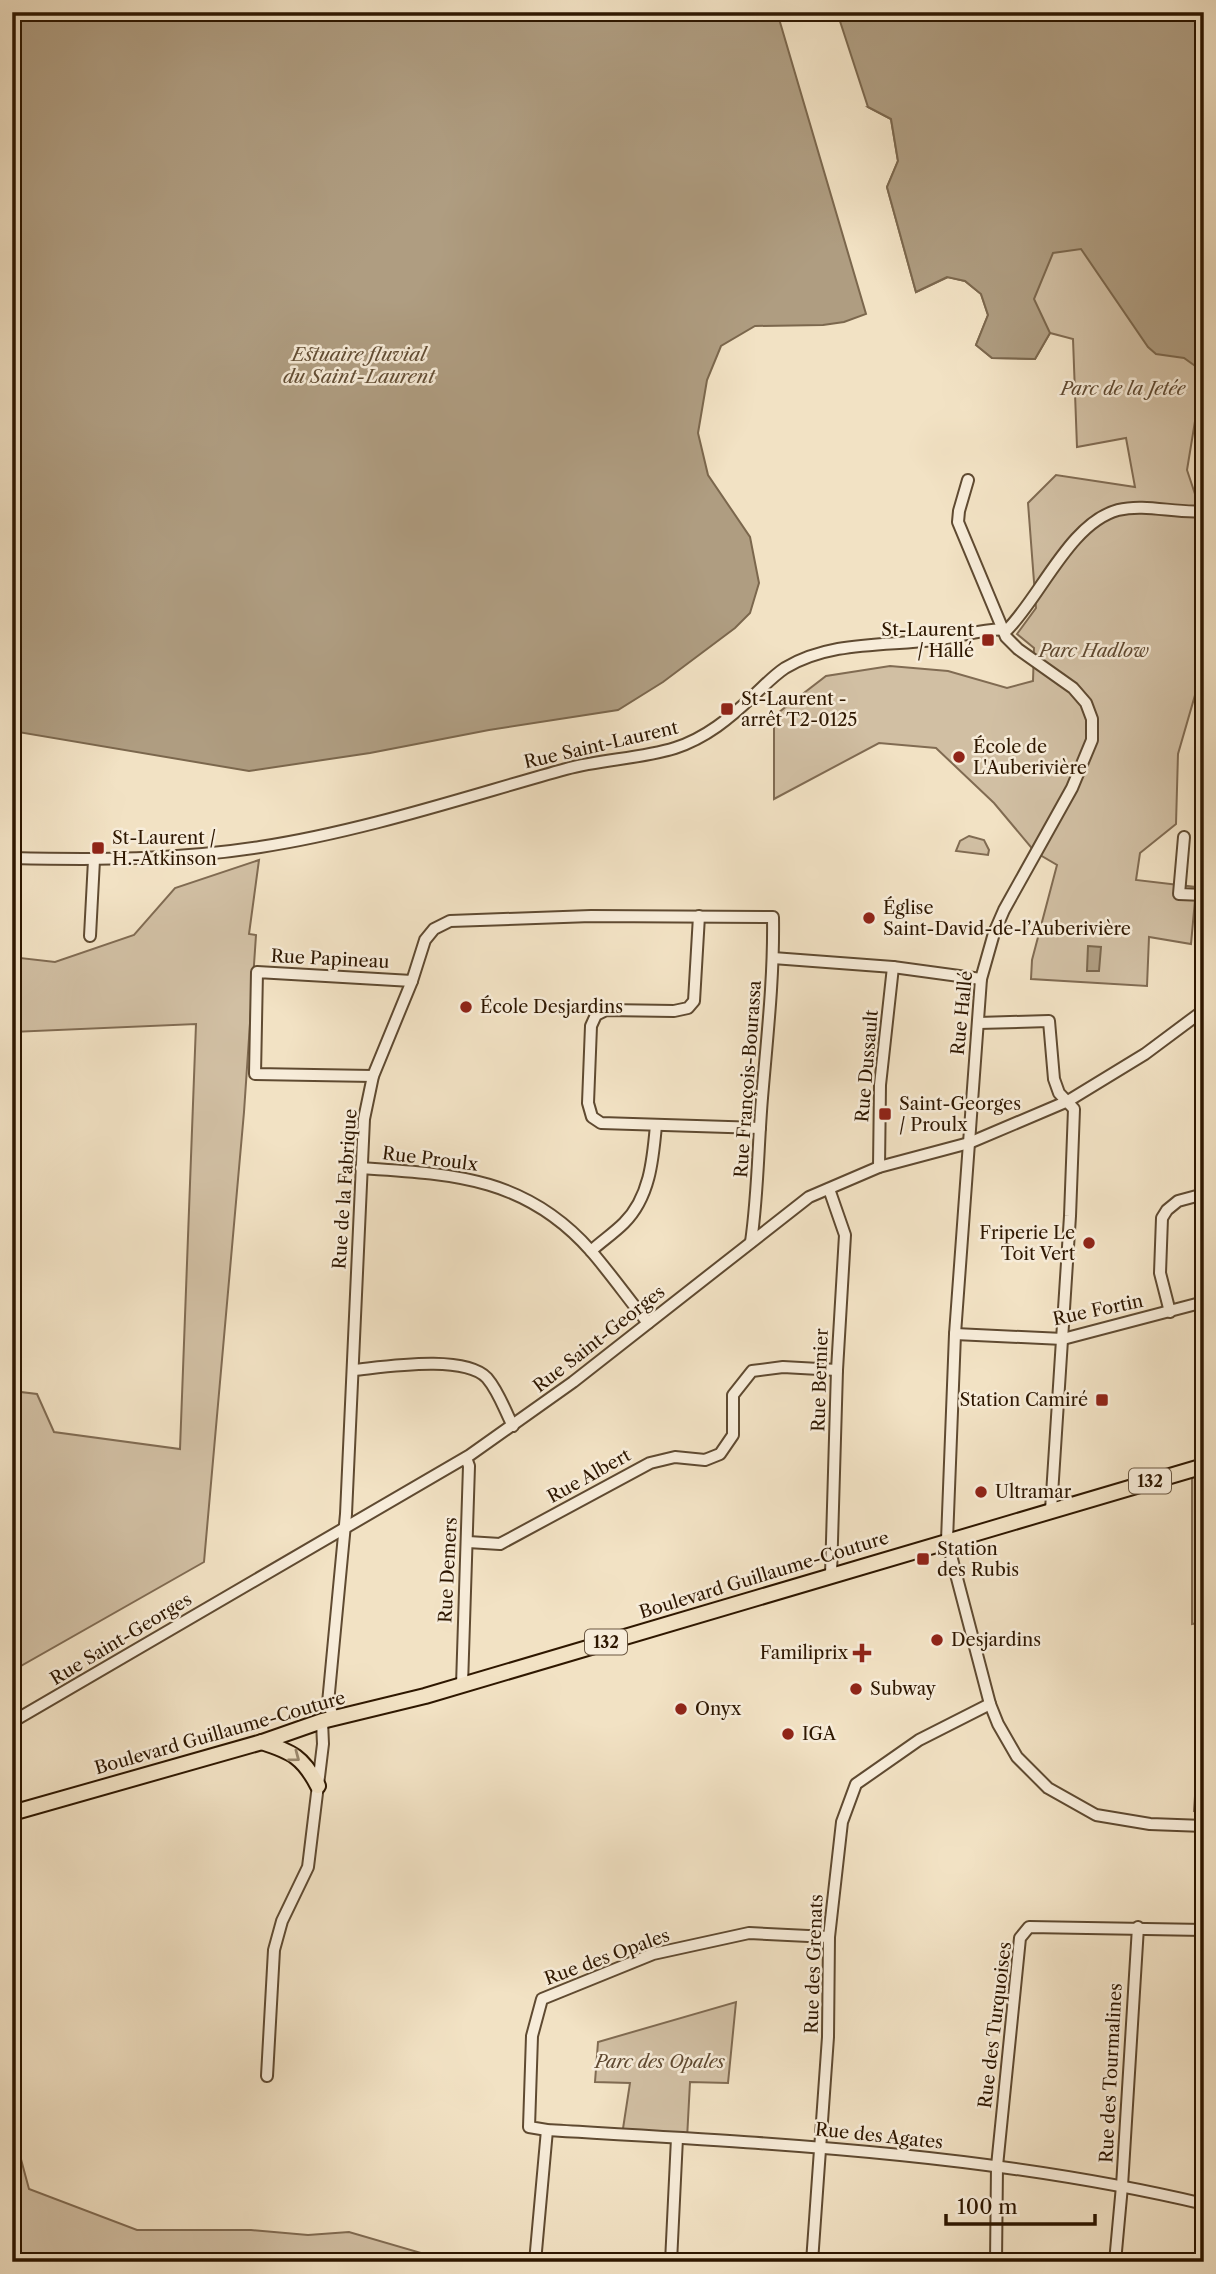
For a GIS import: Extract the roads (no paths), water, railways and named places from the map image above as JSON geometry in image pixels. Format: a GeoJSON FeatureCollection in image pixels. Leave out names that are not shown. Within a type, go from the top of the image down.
{"type":"FeatureCollection","features":[{"type":"Feature","properties":{"kind":"main road","name":"Boulevard Guillaume-Couture"},"geometry":{"type":"LineString","coordinates":[[12,1813],[262,1742],[328,1720],[462,1685],[1204,1466]]}},
{"type":"Feature","properties":{"kind":"main road"},"geometry":{"type":"LineString","coordinates":[[262,1742],[300,1758],[318,1786]]}},
{"type":"Feature","properties":{"kind":"street","name":"Rue Hallé"},"geometry":{"type":"LineString","coordinates":[[968,480],[958,522],[1002,629],[1010,642],[1073,688],[1086,703],[1092,719],[1093,740],[1072,788],[1004,910],[981,979],[955,1334],[947,1540],[990,1704],[998,1724],[1017,1756],[1048,1788],[1096,1815],[1150,1824],[1204,1826]]}},
{"type":"Feature","properties":{"kind":"street"},"geometry":{"type":"LineString","coordinates":[[1002,629],[1007,631],[1019,618],[1072,543],[1094,522],[1118,510],[1147,508],[1204,511]]}},
{"type":"Feature","properties":{"kind":"street","name":"Rue Saint-Laurent"},"geometry":{"type":"LineString","coordinates":[[12,858],[94,860],[259,847],[373,824],[583,765],[650,754],[694,741],[736,712],[782,670],[812,655],[867,645],[933,640],[1002,629]]}},
{"type":"Feature","properties":{"kind":"street"},"geometry":{"type":"LineString","coordinates":[[1184,838],[1179,894],[1204,895]]}},
{"type":"Feature","properties":{"kind":"street"},"geometry":{"type":"LineString","coordinates":[[90,936],[94,860]]}},
{"type":"Feature","properties":{"kind":"street","name":"Rue de la Fabrique"},"geometry":{"type":"LineString","coordinates":[[267,2076],[274,1950],[282,1920],[308,1867],[328,1720],[345,1529],[364,1119],[373,1076],[412,981],[425,940],[434,929],[450,921],[591,916],[773,917]]}},
{"type":"Feature","properties":{"kind":"street"},"geometry":{"type":"LineString","coordinates":[[699,916],[694,1001],[688,1008],[674,1011],[606,1010],[596,1015],[591,1026],[588,1103],[592,1117],[601,1123],[760,1128]]}},
{"type":"Feature","properties":{"kind":"street","name":"Rue François-Bourassa"},"geometry":{"type":"LineString","coordinates":[[751,1242],[758,1199],[760,1128],[773,958],[773,917]]}},
{"type":"Feature","properties":{"kind":"street"},"geometry":{"type":"LineString","coordinates":[[773,958],[893,967],[981,979]]}},
{"type":"Feature","properties":{"kind":"street","name":"Rue Dussault"},"geometry":{"type":"LineString","coordinates":[[878,1167],[880,1085],[893,967]]}},
{"type":"Feature","properties":{"kind":"street","name":"Rue Papineau"},"geometry":{"type":"LineString","coordinates":[[373,1076],[255,1074],[257,972],[412,981]]}},
{"type":"Feature","properties":{"kind":"street","name":"Rue Saint-Georges"},"geometry":{"type":"LineString","coordinates":[[15,1719],[466,1458],[648,1324],[809,1197],[878,1167],[969,1143],[1068,1101],[1145,1054],[1204,1010]]}},
{"type":"Feature","properties":{"kind":"street"},"geometry":{"type":"LineString","coordinates":[[978,1023],[1049,1021],[1054,1079],[1059,1093],[1074,1110],[1063,1339],[1051,1510]]}},
{"type":"Feature","properties":{"kind":"street"},"geometry":{"type":"LineString","coordinates":[[591,1251],[626,1222],[642,1196],[653,1164],[656,1125]]}},
{"type":"Feature","properties":{"kind":"street","name":"Rue Proulx"},"geometry":{"type":"LineString","coordinates":[[361,1168],[439,1174],[483,1182],[528,1199],[560,1221],[591,1251],[648,1324]]}},
{"type":"Feature","properties":{"kind":"street","name":"Rue Bernier"},"geometry":{"type":"LineString","coordinates":[[829,1189],[845,1235],[837,1370],[831,1575]]}},
{"type":"Feature","properties":{"kind":"street"},"geometry":{"type":"LineString","coordinates":[[1170,1312],[1160,1273],[1162,1218],[1178,1201],[1204,1194]]}},
{"type":"Feature","properties":{"kind":"street","name":"Rue Fortin"},"geometry":{"type":"LineString","coordinates":[[955,1334],[1063,1339],[1204,1302]]}},
{"type":"Feature","properties":{"kind":"street"},"geometry":{"type":"LineString","coordinates":[[354,1370],[430,1364],[460,1365],[485,1376],[513,1426]]}},
{"type":"Feature","properties":{"kind":"street","name":"Rue Albert"},"geometry":{"type":"LineString","coordinates":[[468,1542],[500,1544],[650,1462],[675,1457],[705,1460],[720,1454],[733,1435],[733,1395],[752,1371],[783,1367],[837,1370]]}},
{"type":"Feature","properties":{"kind":"street","name":"Rue Demers"},"geometry":{"type":"LineString","coordinates":[[462,1685],[468,1542],[469,1466],[466,1458]]}},
{"type":"Feature","properties":{"kind":"street","name":"Rue des Grenats"},"geometry":{"type":"LineString","coordinates":[[812,2262],[828,2038],[829,1937],[842,1822],[856,1784],[919,1740],[990,1704]]}},
{"type":"Feature","properties":{"kind":"street","name":"Rue des Turquoises"},"geometry":{"type":"LineString","coordinates":[[996,2262],[997,2166],[1020,1938],[1029,1927],[1204,1930]]}},
{"type":"Feature","properties":{"kind":"street","name":"Rue des Tourmalines"},"geometry":{"type":"LineString","coordinates":[[1115,2262],[1138,1927]]}},
{"type":"Feature","properties":{"kind":"street","name":"Rue des Opales"},"geometry":{"type":"LineString","coordinates":[[547,2130],[529,2127],[532,2036],[542,1999],[653,1954],[749,1933],[829,1937]]}},
{"type":"Feature","properties":{"kind":"street"},"geometry":{"type":"LineString","coordinates":[[535,2262],[547,2130]]}},
{"type":"Feature","properties":{"kind":"street","name":"Rue des Agates"},"geometry":{"type":"LineString","coordinates":[[547,2130],[820,2147],[997,2166],[1122,2186],[1204,2204]]}},
{"type":"Feature","properties":{"kind":"street"},"geometry":{"type":"LineString","coordinates":[[671,2262],[677,2138]]}},
{"type":"Feature","properties":{"kind":"water","name":"Estuaire fluvial du Saint-Laurent"},"geometry":{"type":"Polygon","coordinates":[[[12,12],[777,12],[866,314],[844,322],[823,325],[755,326],[721,346],[707,380],[698,433],[708,475],[750,537],[759,583],[750,613],[735,628],[663,682],[618,710],[489,730],[370,753],[249,771],[12,731],[12,12]]]}},
{"type":"Feature","properties":{"kind":"water"},"geometry":{"type":"Polygon","coordinates":[[[837,12],[1204,12],[1204,409],[1197,409],[1200,390],[1198,368],[1184,358],[1156,354],[1148,347],[1081,249],[1053,253],[1034,299],[1050,333],[1035,359],[992,358],[976,345],[988,315],[981,294],[965,281],[947,277],[916,292],[887,187],[898,161],[891,119],[868,107],[837,12]]]}},
{"type":"Feature","properties":{"kind":"water"},"geometry":{"type":"Polygon","coordinates":[[[1088,946],[1101,947],[1099,971],[1087,971],[1088,946]]]}},
{"type":"Feature","properties":{"kind":"waterway"},"geometry":{"type":"LineString","coordinates":[[1197,431],[1204,412]]}},
{"type":"Feature","properties":{"kind":"waterway"},"geometry":{"type":"LineString","coordinates":[[1198,457],[1204,479]]}},
{"type":"Feature","properties":{"kind":"place","name":"St-Laurent / Hallé"},"geometry":{"type":"Point","coordinates":[988,640]}},
{"type":"Feature","properties":{"kind":"place","name":"St-Laurent - arrêt T2-0125"},"geometry":{"type":"Point","coordinates":[727,709]}},
{"type":"Feature","properties":{"kind":"place","name":"École de L'Auberivière"},"geometry":{"type":"Point","coordinates":[959,757]}},
{"type":"Feature","properties":{"kind":"place","name":"St-Laurent / H.-Atkinson"},"geometry":{"type":"Point","coordinates":[98,848]}},
{"type":"Feature","properties":{"kind":"place","name":"Église Saint-David-de-l’Auberivière"},"geometry":{"type":"Point","coordinates":[869,918]}},
{"type":"Feature","properties":{"kind":"place","name":"École Desjardins"},"geometry":{"type":"Point","coordinates":[466,1007]}},
{"type":"Feature","properties":{"kind":"place","name":"Saint-Georges / Proulx"},"geometry":{"type":"Point","coordinates":[885,1114]}},
{"type":"Feature","properties":{"kind":"place","name":"Friperie Le Toit Vert"},"geometry":{"type":"Point","coordinates":[1089,1243]}},
{"type":"Feature","properties":{"kind":"place","name":"Station Camiré"},"geometry":{"type":"Point","coordinates":[1102,1400]}},
{"type":"Feature","properties":{"kind":"place","name":"Ultramar"},"geometry":{"type":"Point","coordinates":[981,1492]}},
{"type":"Feature","properties":{"kind":"place","name":"Station des Rubis"},"geometry":{"type":"Point","coordinates":[923,1559]}},
{"type":"Feature","properties":{"kind":"place","name":"Desjardins"},"geometry":{"type":"Point","coordinates":[937,1640]}},
{"type":"Feature","properties":{"kind":"place","name":"Familiprix"},"geometry":{"type":"Point","coordinates":[862,1653]}},
{"type":"Feature","properties":{"kind":"place","name":"Subway"},"geometry":{"type":"Point","coordinates":[856,1689]}},
{"type":"Feature","properties":{"kind":"place","name":"Onyx"},"geometry":{"type":"Point","coordinates":[681,1709]}},
{"type":"Feature","properties":{"kind":"place","name":"IGA"},"geometry":{"type":"Point","coordinates":[788,1734]}},
{"type":"Feature","properties":{"kind":"park label","name":"Parc de la Jetée"},"geometry":{"type":"Point","coordinates":[1123,389]}},
{"type":"Feature","properties":{"kind":"park label","name":"Parc Hadlow"},"geometry":{"type":"Point","coordinates":[1094,651]}},
{"type":"Feature","properties":{"kind":"park label","name":"Parc des Opales"},"geometry":{"type":"Point","coordinates":[660,2062]}}]}
